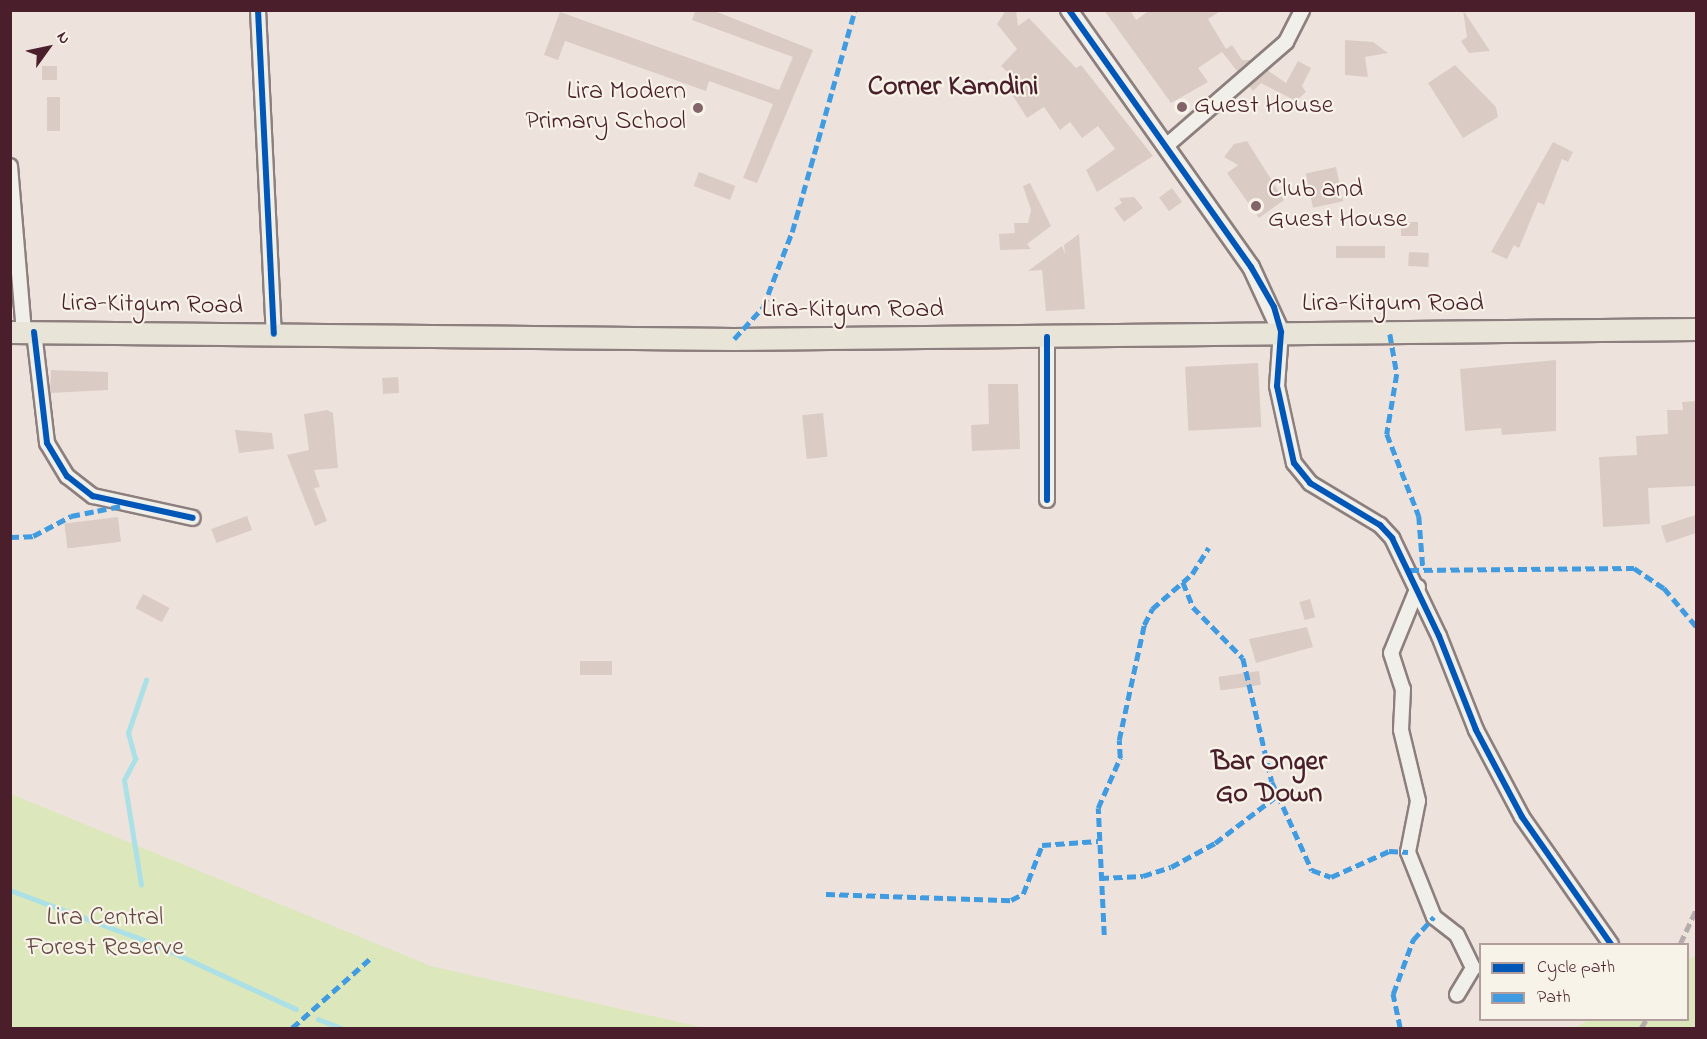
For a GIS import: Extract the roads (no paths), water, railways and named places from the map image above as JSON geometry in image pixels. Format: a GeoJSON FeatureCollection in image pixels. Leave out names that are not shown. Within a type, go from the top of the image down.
{"type":"FeatureCollection","features":[{"type":"Feature","properties":{"kind":"main road","name":"Lira-Kitgum Road"},"geometry":{"type":"LineString","coordinates":[[23,332],[1047,337],[1281,332],[1696,329]]}},
{"type":"Feature","properties":{"kind":"street"},"geometry":{"type":"LineString","coordinates":[[258,10],[274,334]]}},
{"type":"Feature","properties":{"kind":"street"},"geometry":{"type":"LineString","coordinates":[[1069,10],[1251,267],[1281,332],[1277,386],[1294,463],[1310,483],[1380,525],[1418,587],[1476,730],[1522,817],[1610,943]]}},
{"type":"Feature","properties":{"kind":"street"},"geometry":{"type":"LineString","coordinates":[[1166,146],[1286,42],[1302,10]]}},
{"type":"Feature","properties":{"kind":"street"},"geometry":{"type":"LineString","coordinates":[[10,166],[23,332],[47,443],[67,476],[93,496],[193,518]]}},
{"type":"Feature","properties":{"kind":"street"},"geometry":{"type":"LineString","coordinates":[[1047,337],[1047,500]]}},
{"type":"Feature","properties":{"kind":"street"},"geometry":{"type":"LineString","coordinates":[[1418,587],[1391,653],[1403,689],[1401,730],[1418,801],[1408,852],[1434,917],[1457,936],[1473,968],[1457,995]]}},
{"type":"Feature","properties":{"kind":"waterway"},"geometry":{"type":"LineString","coordinates":[[141,885],[124,780],[135,759],[128,733],[146,680]]}},
{"type":"Feature","properties":{"kind":"waterway"},"geometry":{"type":"LineString","coordinates":[[10,890],[157,945],[296,1009]]}},
{"type":"Feature","properties":{"kind":"waterway"},"geometry":{"type":"LineString","coordinates":[[318,1019],[341,1028]]}},
{"type":"Feature","properties":{"kind":"railway"},"geometry":{"type":"LineString","coordinates":[[1680,943],[1696,909]]}},
{"type":"Feature","properties":{"kind":"railway"},"geometry":{"type":"LineString","coordinates":[[1641,1028],[1645,1021]]}},
{"type":"Feature","properties":{"kind":"place","name":"Guest House"},"geometry":{"type":"Point","coordinates":[1182,107]}},
{"type":"Feature","properties":{"kind":"place","name":"Lira Modern Primary School"},"geometry":{"type":"Point","coordinates":[698,108]}},
{"type":"Feature","properties":{"kind":"place","name":"Club and Guest House"},"geometry":{"type":"Point","coordinates":[1256,206]}},
{"type":"Feature","properties":{"kind":"district","name":"Corner Kamdini"},"geometry":{"type":"Point","coordinates":[953,88]}},
{"type":"Feature","properties":{"kind":"district","name":"Bar Onger Go Down"},"geometry":{"type":"Point","coordinates":[1269,779]}},
{"type":"Feature","properties":{"kind":"park label","name":"Lira Central Forest Reserve"},"geometry":{"type":"Point","coordinates":[105,934]}}]}
